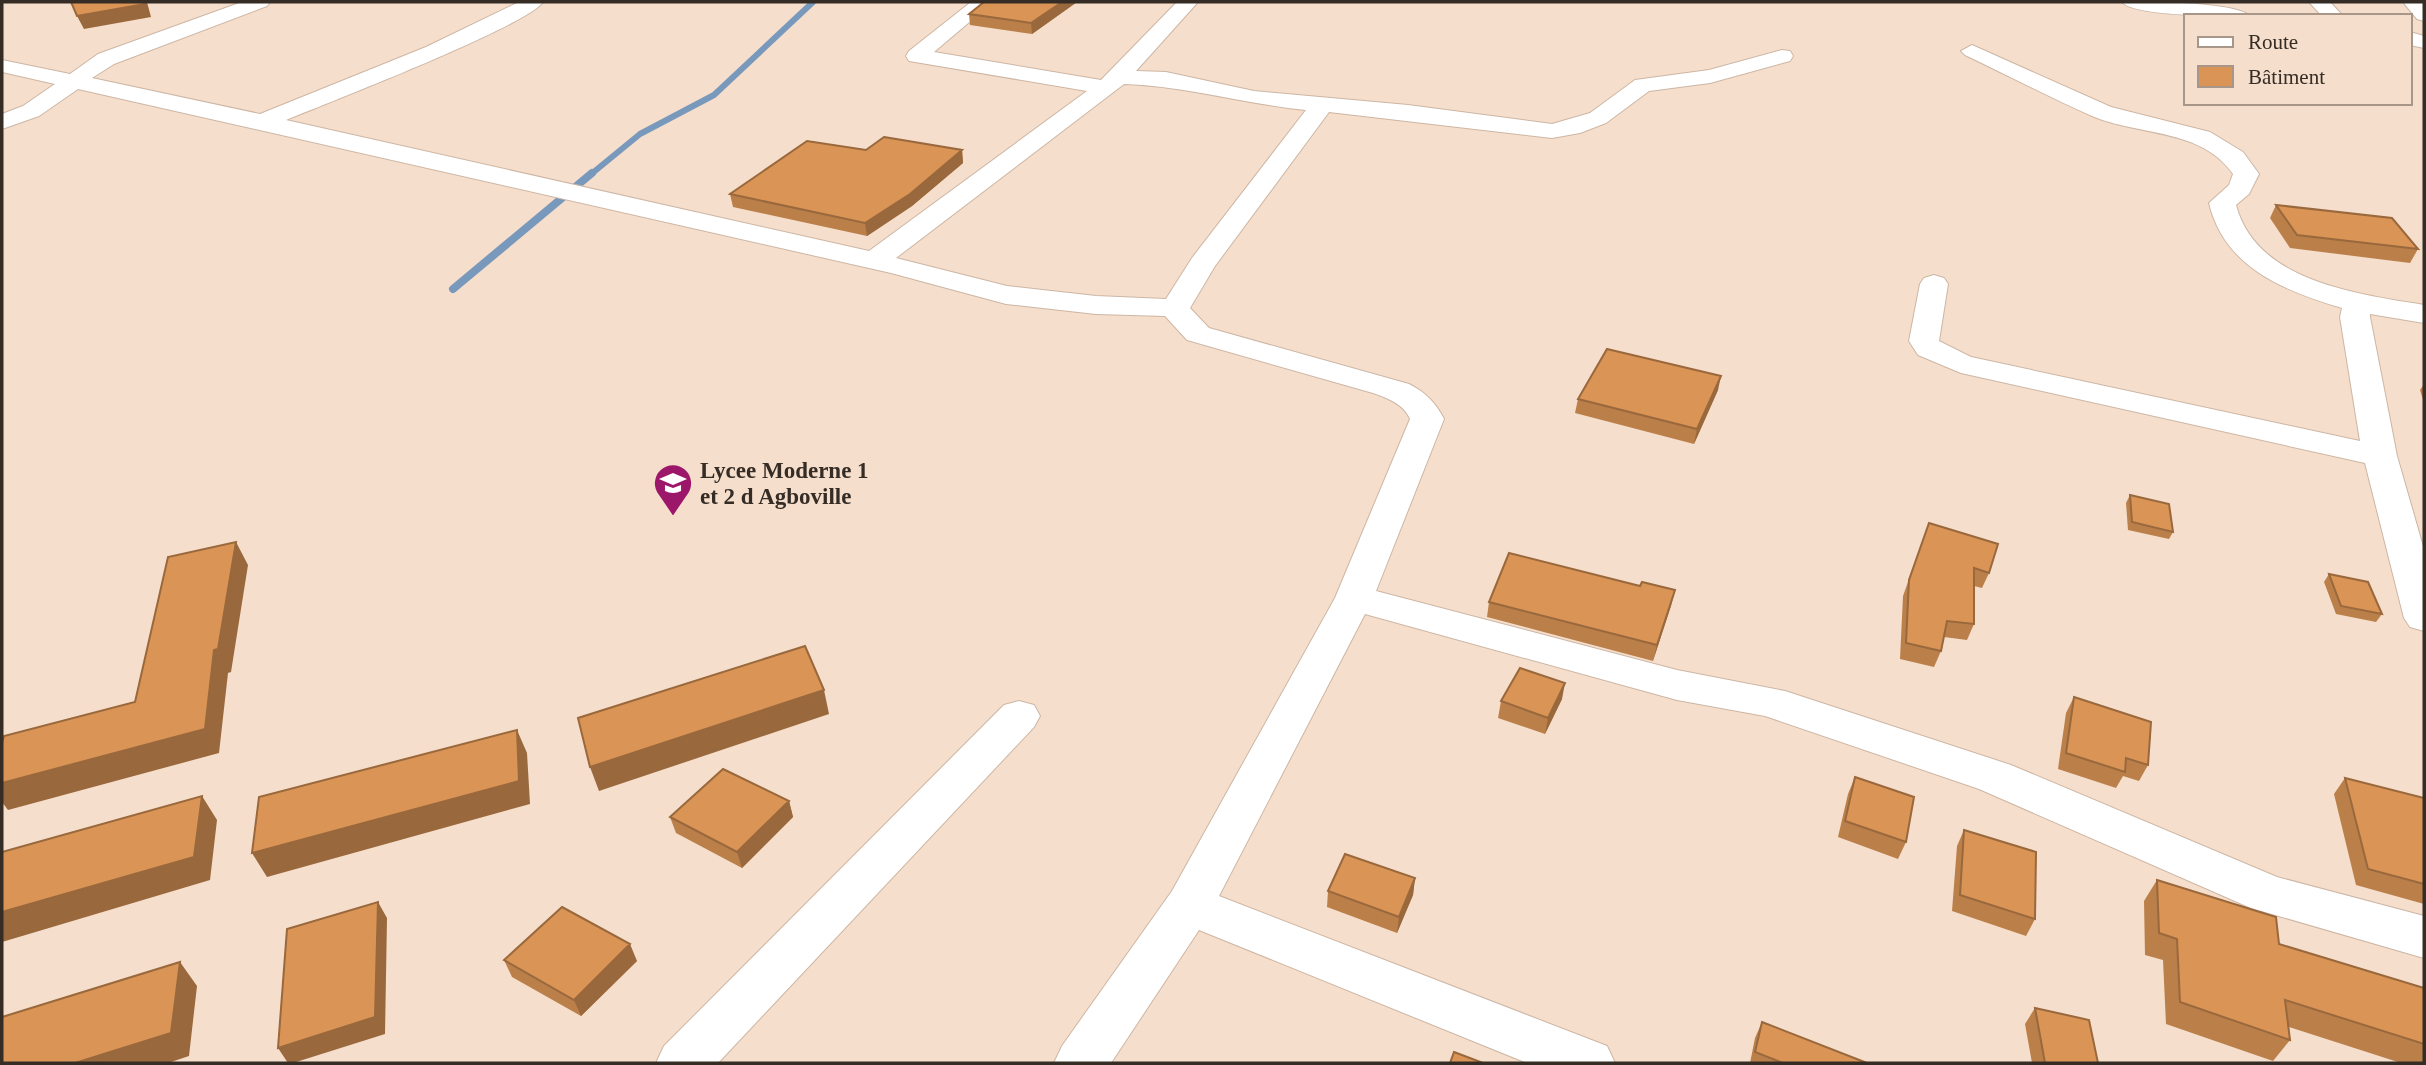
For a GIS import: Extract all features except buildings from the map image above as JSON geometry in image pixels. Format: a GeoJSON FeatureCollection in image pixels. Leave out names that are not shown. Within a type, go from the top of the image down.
{"type":"FeatureCollection","features":[{"type":"Feature","properties":{"kind":"street"},"geometry":{"type":"LineString","coordinates":[[2,122],[31,111],[106,59],[261,2]]}},
{"type":"Feature","properties":{"kind":"street"},"geometry":{"type":"LineString","coordinates":[[263,121],[396,67],[496,22],[533,2]]}},
{"type":"Feature","properties":{"kind":"street"},"geometry":{"type":"LineString","coordinates":[[983,2],[917,56],[1112,82],[1166,79],[1246,97],[1408,112],[1552,131],[1598,118],[1643,85],[1710,76],[1783,56]]}},
{"type":"Feature","properties":{"kind":"street"},"geometry":{"type":"LineString","coordinates":[[874,261],[1112,82],[1188,2]]}},
{"type":"Feature","properties":{"kind":"street"},"geometry":{"type":"LineString","coordinates":[[2132,2],[2225,14]]}},
{"type":"Feature","properties":{"kind":"street"},"geometry":{"type":"LineString","coordinates":[[2413,2],[2424,15]]}},
{"type":"Feature","properties":{"kind":"street"},"geometry":{"type":"LineString","coordinates":[[1972,51],[2107,113],[2191,134],[2223,148],[2239,161],[2246,174],[2240,189],[2222,203],[2224,221],[2239,246],[2273,269],[2316,291],[2357,303],[2424,314]]}},
{"type":"Feature","properties":{"kind":"street"},"geometry":{"type":"LineString","coordinates":[[2,66],[74,79],[263,121],[874,261],[1006,295],[1175,308]]}},
{"type":"Feature","properties":{"kind":"street"},"geometry":{"type":"LineString","coordinates":[[1175,308],[1202,264],[1321,106]]}},
{"type":"Feature","properties":{"kind":"street"},"geometry":{"type":"LineString","coordinates":[[1934,284],[1924,341],[1929,348],[1961,364],[2380,456]]}},
{"type":"Feature","properties":{"kind":"street"},"geometry":{"type":"LineString","coordinates":[[2357,303],[2355,317],[2380,456],[2424,618]]}},
{"type":"Feature","properties":{"kind":"street"},"geometry":{"type":"LineString","coordinates":[[1081,1063],[1189,905],[1354,598],[1427,419],[1423,409],[1410,396],[1384,386],[1198,334],[1181,319],[1175,308]]}},
{"type":"Feature","properties":{"kind":"street"},"geometry":{"type":"LineString","coordinates":[[1354,598],[1677,685],[1770,702],[1995,777],[2268,894],[2424,937]]}},
{"type":"Feature","properties":{"kind":"street"},"geometry":{"type":"LineString","coordinates":[[683,1063],[1019,716]]}},
{"type":"Feature","properties":{"kind":"street"},"geometry":{"type":"LineString","coordinates":[[1189,905],[1588,1063]]}},
{"type":"Feature","properties":{"kind":"waterway"},"geometry":{"type":"LineString","coordinates":[[590,175],[640,134],[714,95],[813,2]]}},
{"type":"Feature","properties":{"kind":"waterway"},"geometry":{"type":"LineString","coordinates":[[453,289],[592,173]]}},
{"type":"Feature","properties":{"kind":"place","name":"Lycee Moderne 1 et 2 d Agboville"},"geometry":{"type":"Point","coordinates":[673,517]}}]}
